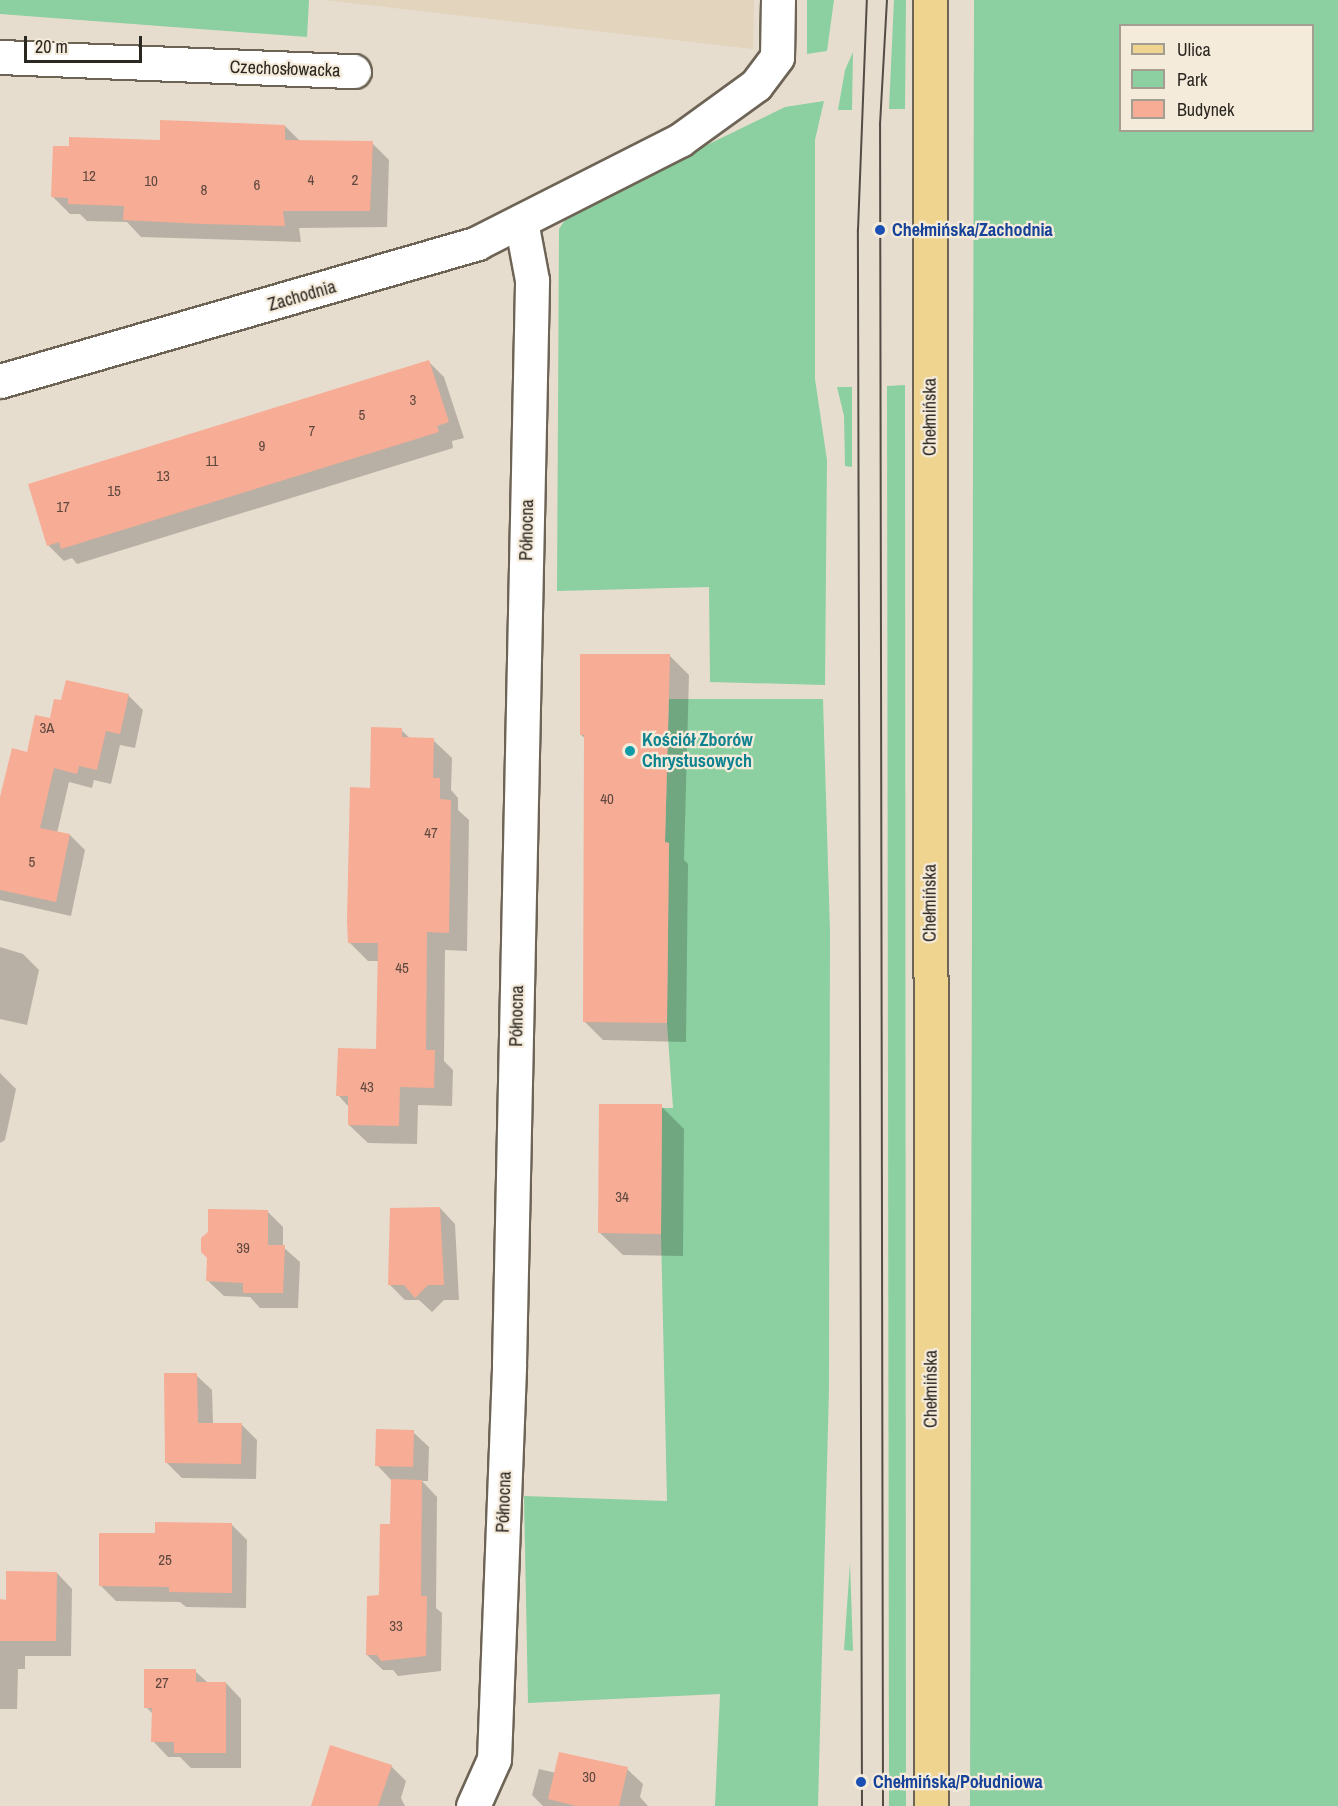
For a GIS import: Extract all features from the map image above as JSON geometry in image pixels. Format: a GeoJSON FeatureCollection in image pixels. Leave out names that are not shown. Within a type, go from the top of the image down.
{"type":"FeatureCollection","features":[{"type":"Feature","properties":{"kind":"main road","name":"Chełmińska"},"geometry":{"type":"LineString","coordinates":[[930,0],[931,1806]]}},
{"type":"Feature","properties":{"kind":"street","name":"Zachodnia"},"geometry":{"type":"LineString","coordinates":[[0,381],[388,272],[477,243],[521,222],[680,140],[756,85],[777,57],[778,0]]}},
{"type":"Feature","properties":{"kind":"street","name":"Czechosłowacka"},"geometry":{"type":"LineString","coordinates":[[0,57],[354,71]]}},
{"type":"Feature","properties":{"kind":"street","name":"Północna"},"geometry":{"type":"LineString","coordinates":[[473,1806],[495,1759],[510,1364],[532,280],[521,222]]}},
{"type":"Feature","properties":{"kind":"shaded area"},"geometry":{"type":"Polygon","coordinates":[[[324,0],[754,0],[753,49],[324,0]]]}},
{"type":"Feature","properties":{"kind":"green space"},"geometry":{"type":"Polygon","coordinates":[[[0,0],[309,0],[307,37],[0,14],[0,0]]]}},
{"type":"Feature","properties":{"kind":"green space"},"geometry":{"type":"Polygon","coordinates":[[[807,0],[834,0],[827,51],[807,54],[807,0]]]}},
{"type":"Feature","properties":{"kind":"green space"},"geometry":{"type":"Polygon","coordinates":[[[894,0],[906,0],[905,109],[889,109],[894,0]]]}},
{"type":"Feature","properties":{"kind":"green space"},"geometry":{"type":"Polygon","coordinates":[[[974,0],[1338,0],[1338,1806],[970,1806],[974,0]]]}},
{"type":"Feature","properties":{"kind":"green space"},"geometry":{"type":"Polygon","coordinates":[[[853,52],[852,110],[838,110],[845,70],[853,52]]]}},
{"type":"Feature","properties":{"kind":"green space"},"geometry":{"type":"Polygon","coordinates":[[[824,101],[815,140],[815,379],[827,460],[825,685],[710,682],[709,587],[557,591],[559,229],[571,211],[785,107],[824,101]]]}},
{"type":"Feature","properties":{"kind":"green space"},"geometry":{"type":"Polygon","coordinates":[[[905,385],[906,1806],[889,1806],[887,386],[905,385]]]}},
{"type":"Feature","properties":{"kind":"green space"},"geometry":{"type":"Polygon","coordinates":[[[837,387],[852,387],[852,467],[845,466],[844,416],[837,387]]]}},
{"type":"Feature","properties":{"kind":"green space"},"geometry":{"type":"Polygon","coordinates":[[[669,699],[823,699],[830,931],[829,1389],[818,1806],[715,1806],[720,1694],[528,1703],[524,1496],[667,1501],[661,1234],[662,1108],[673,1108],[667,1023],[669,843],[665,842],[669,699]]]}},
{"type":"Feature","properties":{"kind":"green space"},"geometry":{"type":"Polygon","coordinates":[[[850,1563],[853,1651],[844,1650],[850,1563]]]}},
{"type":"Feature","properties":{"kind":"building"},"geometry":{"type":"Polygon","coordinates":[[[160,120],[285,125],[285,140],[373,141],[370,211],[283,211],[285,226],[202,224],[123,220],[124,206],[68,204],[68,198],[51,197],[53,146],[69,146],[69,137],[160,140],[160,120]]]}},
{"type":"Feature","properties":{"kind":"building"},"geometry":{"type":"Polygon","coordinates":[[[429,360],[449,422],[437,426],[439,432],[61,549],[59,542],[47,546],[28,484],[429,360]]]}},
{"type":"Feature","properties":{"kind":"building"},"geometry":{"type":"Polygon","coordinates":[[[580,654],[670,654],[665,842],[669,843],[667,1023],[583,1022],[584,735],[580,735],[580,654]]]}},
{"type":"Feature","properties":{"kind":"building"},"geometry":{"type":"Polygon","coordinates":[[[66,680],[129,694],[120,734],[106,731],[97,770],[79,766],[77,774],[54,768],[40,828],[70,834],[56,902],[0,890],[0,797],[12,748],[27,752],[35,715],[50,718],[54,699],[61,700],[66,680]]]}},
{"type":"Feature","properties":{"kind":"building"},"geometry":{"type":"Polygon","coordinates":[[[371,727],[402,728],[402,737],[434,738],[433,778],[440,778],[440,799],[451,800],[449,933],[427,932],[426,1050],[435,1050],[434,1088],[400,1087],[399,1126],[348,1125],[348,1096],[336,1096],[338,1048],[376,1049],[378,943],[348,943],[347,920],[350,787],[370,788],[371,727]]]}},
{"type":"Feature","properties":{"kind":"building"},"geometry":{"type":"Polygon","coordinates":[[[599,1104],[662,1104],[661,1234],[598,1233],[599,1104]]]}},
{"type":"Feature","properties":{"kind":"building"},"geometry":{"type":"Polygon","coordinates":[[[440,1207],[444,1285],[428,1285],[415,1298],[404,1285],[388,1285],[390,1208],[440,1207]]]}},
{"type":"Feature","properties":{"kind":"building"},"geometry":{"type":"Polygon","coordinates":[[[208,1209],[268,1210],[268,1245],[285,1245],[283,1293],[243,1293],[243,1283],[206,1281],[207,1258],[201,1252],[201,1238],[208,1232],[208,1209]]]}},
{"type":"Feature","properties":{"kind":"building"},"geometry":{"type":"Polygon","coordinates":[[[164,1373],[197,1373],[198,1423],[242,1423],[241,1464],[165,1463],[164,1373]]]}},
{"type":"Feature","properties":{"kind":"building"},"geometry":{"type":"Polygon","coordinates":[[[376,1429],[414,1430],[413,1467],[375,1466],[376,1429]]]}},
{"type":"Feature","properties":{"kind":"building"},"geometry":{"type":"Polygon","coordinates":[[[391,1479],[422,1480],[421,1596],[427,1596],[426,1656],[381,1661],[377,1655],[366,1655],[367,1596],[379,1595],[380,1524],[390,1524],[391,1479]]]}},
{"type":"Feature","properties":{"kind":"building"},"geometry":{"type":"Polygon","coordinates":[[[155,1522],[232,1523],[232,1593],[169,1592],[169,1587],[99,1586],[99,1533],[155,1533],[155,1522]]]}},
{"type":"Feature","properties":{"kind":"building"},"geometry":{"type":"Polygon","coordinates":[[[6,1571],[57,1572],[56,1641],[0,1641],[0,1599],[6,1600],[6,1571]]]}},
{"type":"Feature","properties":{"kind":"building"},"geometry":{"type":"Polygon","coordinates":[[[144,1669],[196,1669],[196,1682],[226,1682],[226,1753],[174,1753],[174,1742],[151,1742],[152,1708],[144,1708],[144,1669]]]}},
{"type":"Feature","properties":{"kind":"building"},"geometry":{"type":"Polygon","coordinates":[[[330,1745],[392,1765],[378,1806],[311,1806],[330,1745]]]}},
{"type":"Feature","properties":{"kind":"building"},"geometry":{"type":"Polygon","coordinates":[[[559,1752],[628,1767],[619,1806],[576,1806],[548,1799],[559,1752]]]}},
{"type":"Feature","properties":{"kind":"tram line"},"geometry":{"type":"LineString","coordinates":[[862,1806],[858,230],[867,0]]}},
{"type":"Feature","properties":{"kind":"tram line"},"geometry":{"type":"LineString","coordinates":[[883,1806],[880,125],[887,0]]}},
{"type":"Feature","properties":{"kind":"place","name":"Chełmińska/Zachodnia"},"geometry":{"type":"Point","coordinates":[880,230]}},
{"type":"Feature","properties":{"kind":"place","name":"Kościół Zborów Chrystusowych"},"geometry":{"type":"Point","coordinates":[630,751]}},
{"type":"Feature","properties":{"kind":"place","name":"Chełmińska/Południowa"},"geometry":{"type":"Point","coordinates":[861,1782]}}]}
